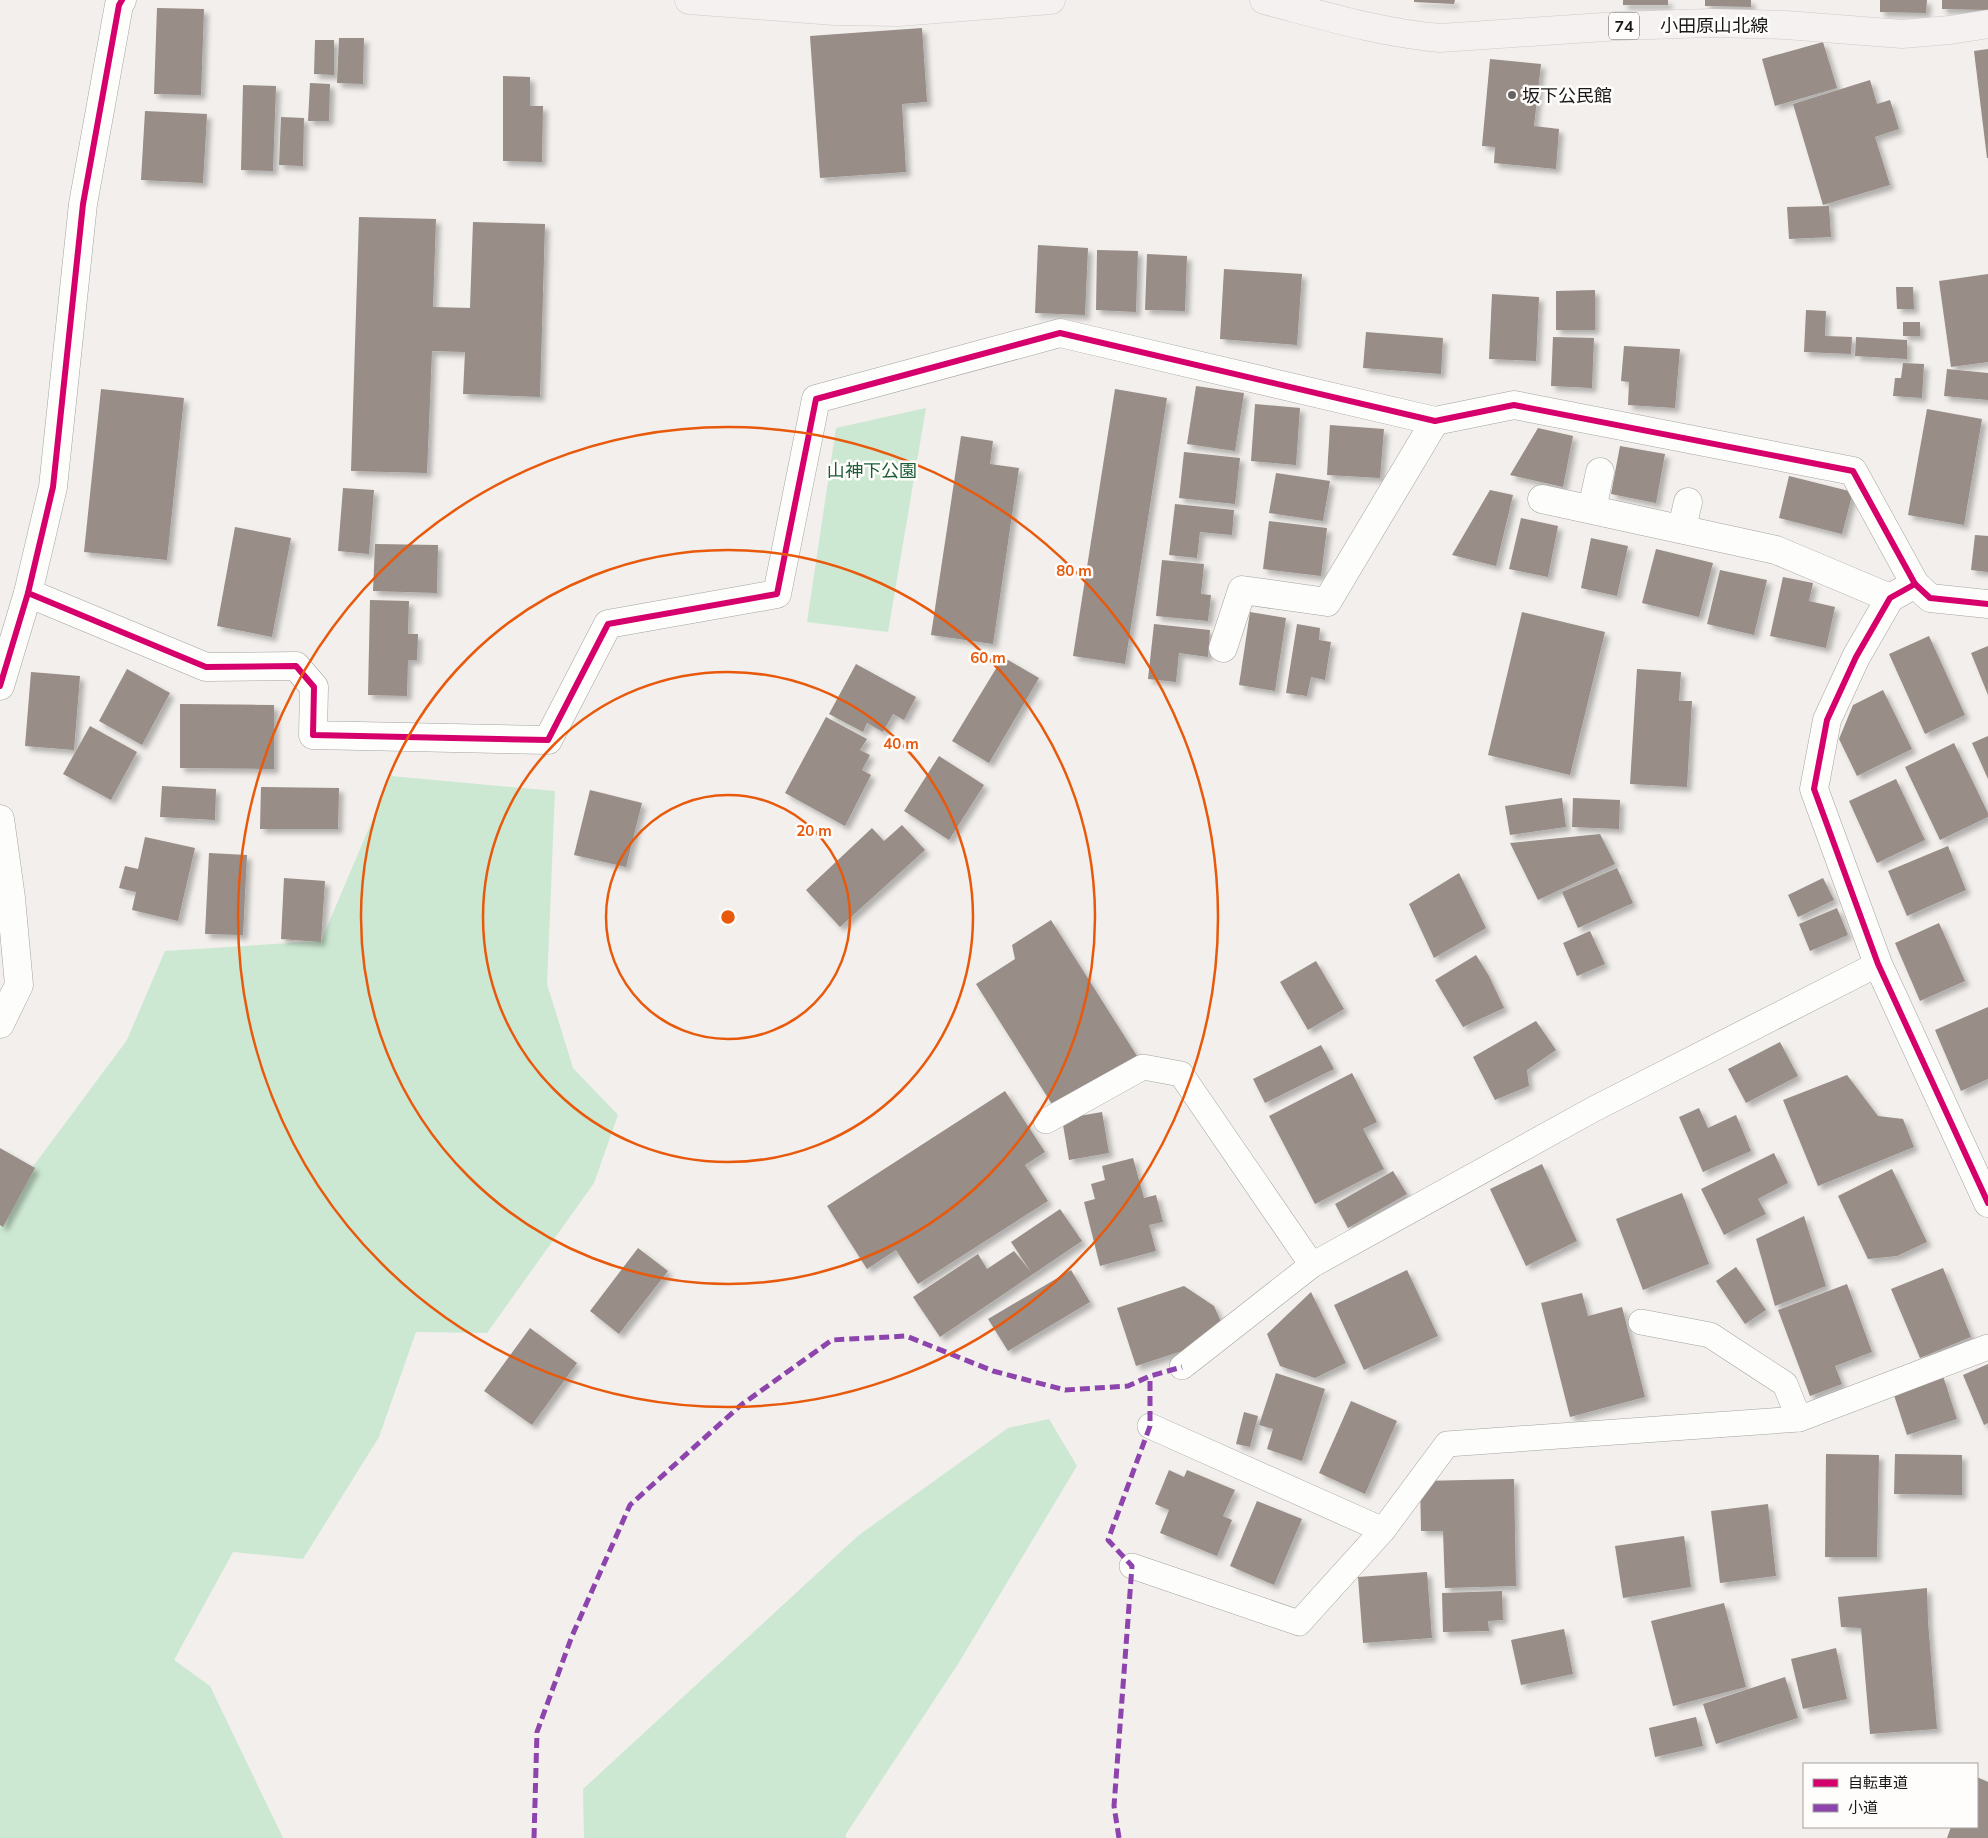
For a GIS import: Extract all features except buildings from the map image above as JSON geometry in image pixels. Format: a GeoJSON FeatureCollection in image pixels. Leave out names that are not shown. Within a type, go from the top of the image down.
{"type":"FeatureCollection","features":[{"type":"Feature","properties":{"kind":"main road"},"geometry":{"type":"LineString","coordinates":[[689,0],[834,11],[899,12],[1051,0]]}},
{"type":"Feature","properties":{"kind":"main road","name":"小田原山北線"},"geometry":{"type":"LineString","coordinates":[[1264,0],[1381,30],[1440,38],[1711,22],[1786,25],[1902,34],[1950,30],[1988,24]]}},
{"type":"Feature","properties":{"kind":"street"},"geometry":{"type":"LineString","coordinates":[[0,686],[28,593],[53,487],[83,204],[119,5],[122,0]]}},
{"type":"Feature","properties":{"kind":"street"},"geometry":{"type":"LineString","coordinates":[[28,593],[206,667],[296,666],[314,687],[313,735],[548,740],[608,624],[777,594],[816,399],[1060,333],[1435,421],[1514,405],[1853,471],[1915,584],[1930,598],[1988,604]]}},
{"type":"Feature","properties":{"kind":"street"},"geometry":{"type":"LineString","coordinates":[[1222,648],[1242,590],[1327,602],[1435,421]]}},
{"type":"Feature","properties":{"kind":"street"},"geometry":{"type":"LineString","coordinates":[[1592,509],[1600,472]]}},
{"type":"Feature","properties":{"kind":"street"},"geometry":{"type":"LineString","coordinates":[[1542,499],[1776,550],[1890,598]]}},
{"type":"Feature","properties":{"kind":"street"},"geometry":{"type":"LineString","coordinates":[[1682,528],[1688,502]]}},
{"type":"Feature","properties":{"kind":"street"},"geometry":{"type":"LineString","coordinates":[[1915,584],[1890,598],[1856,657],[1827,720],[1814,789],[1878,964],[1988,1204]]}},
{"type":"Feature","properties":{"kind":"street"},"geometry":{"type":"LineString","coordinates":[[0,819],[11,898],[19,985],[0,1024]]}},
{"type":"Feature","properties":{"kind":"lane"},"geometry":{"type":"LineString","coordinates":[[1182,1367],[1312,1266],[1592,1110],[1878,964]]}},
{"type":"Feature","properties":{"kind":"lane"},"geometry":{"type":"LineString","coordinates":[[1046,1121],[1143,1067],[1181,1074],[1312,1266]]}},
{"type":"Feature","properties":{"kind":"lane"},"geometry":{"type":"LineString","coordinates":[[1642,1322],[1710,1334],[1785,1384],[1799,1419]]}},
{"type":"Feature","properties":{"kind":"lane"},"geometry":{"type":"LineString","coordinates":[[1132,1566],[1299,1623],[1383,1530],[1447,1444],[1799,1419],[1988,1347]]}},
{"type":"Feature","properties":{"kind":"lane"},"geometry":{"type":"LineString","coordinates":[[1150,1426],[1383,1530]]}},
{"type":"Feature","properties":{"kind":"green space","name":"山神下公園"},"geometry":{"type":"Polygon","coordinates":[[[926,408],[888,632],[807,622],[836,428],[926,408]]]}},
{"type":"Feature","properties":{"kind":"green space"},"geometry":{"type":"Polygon","coordinates":[[[391,776],[555,791],[547,984],[573,1068],[618,1115],[594,1183],[487,1333],[416,1332],[379,1437],[303,1559],[233,1552],[174,1660],[210,1686],[283,1838],[0,1838],[0,1211],[127,1040],[165,951],[321,941],[391,776]]]}},
{"type":"Feature","properties":{"kind":"green space"},"geometry":{"type":"Polygon","coordinates":[[[1049,1419],[1077,1466],[958,1664],[846,1834],[846,1838],[584,1838],[583,1789],[859,1535],[1008,1428],[1049,1419]]]}},
{"type":"Feature","properties":{"kind":"marked path"},"geometry":{"type":"LineString","coordinates":[[534,1838],[537,1732],[572,1636],[630,1505],[741,1405],[832,1340],[906,1336],[993,1371],[1065,1390],[1128,1386],[1150,1376],[1182,1367]]}},
{"type":"Feature","properties":{"kind":"marked path"},"geometry":{"type":"LineString","coordinates":[[1119,1838],[1114,1806],[1132,1566],[1108,1540],[1150,1426],[1150,1376]]}},
{"type":"Feature","properties":{"kind":"cycle path"},"geometry":{"type":"LineString","coordinates":[[0,686],[28,593],[53,487],[83,204],[119,5],[122,0]]}},
{"type":"Feature","properties":{"kind":"cycle path"},"geometry":{"type":"LineString","coordinates":[[28,593],[206,667],[296,666],[314,687],[313,735],[548,740],[608,624],[777,594],[816,399],[1060,333],[1435,421],[1514,405],[1853,471],[1915,584]]}},
{"type":"Feature","properties":{"kind":"cycle path"},"geometry":{"type":"LineString","coordinates":[[1988,604],[1930,598],[1915,584],[1890,598],[1856,657],[1827,720],[1814,789],[1878,964],[1988,1203]]}},
{"type":"Feature","properties":{"kind":"place","name":"坂下公民館"},"geometry":{"type":"Point","coordinates":[1512,95]}}]}
